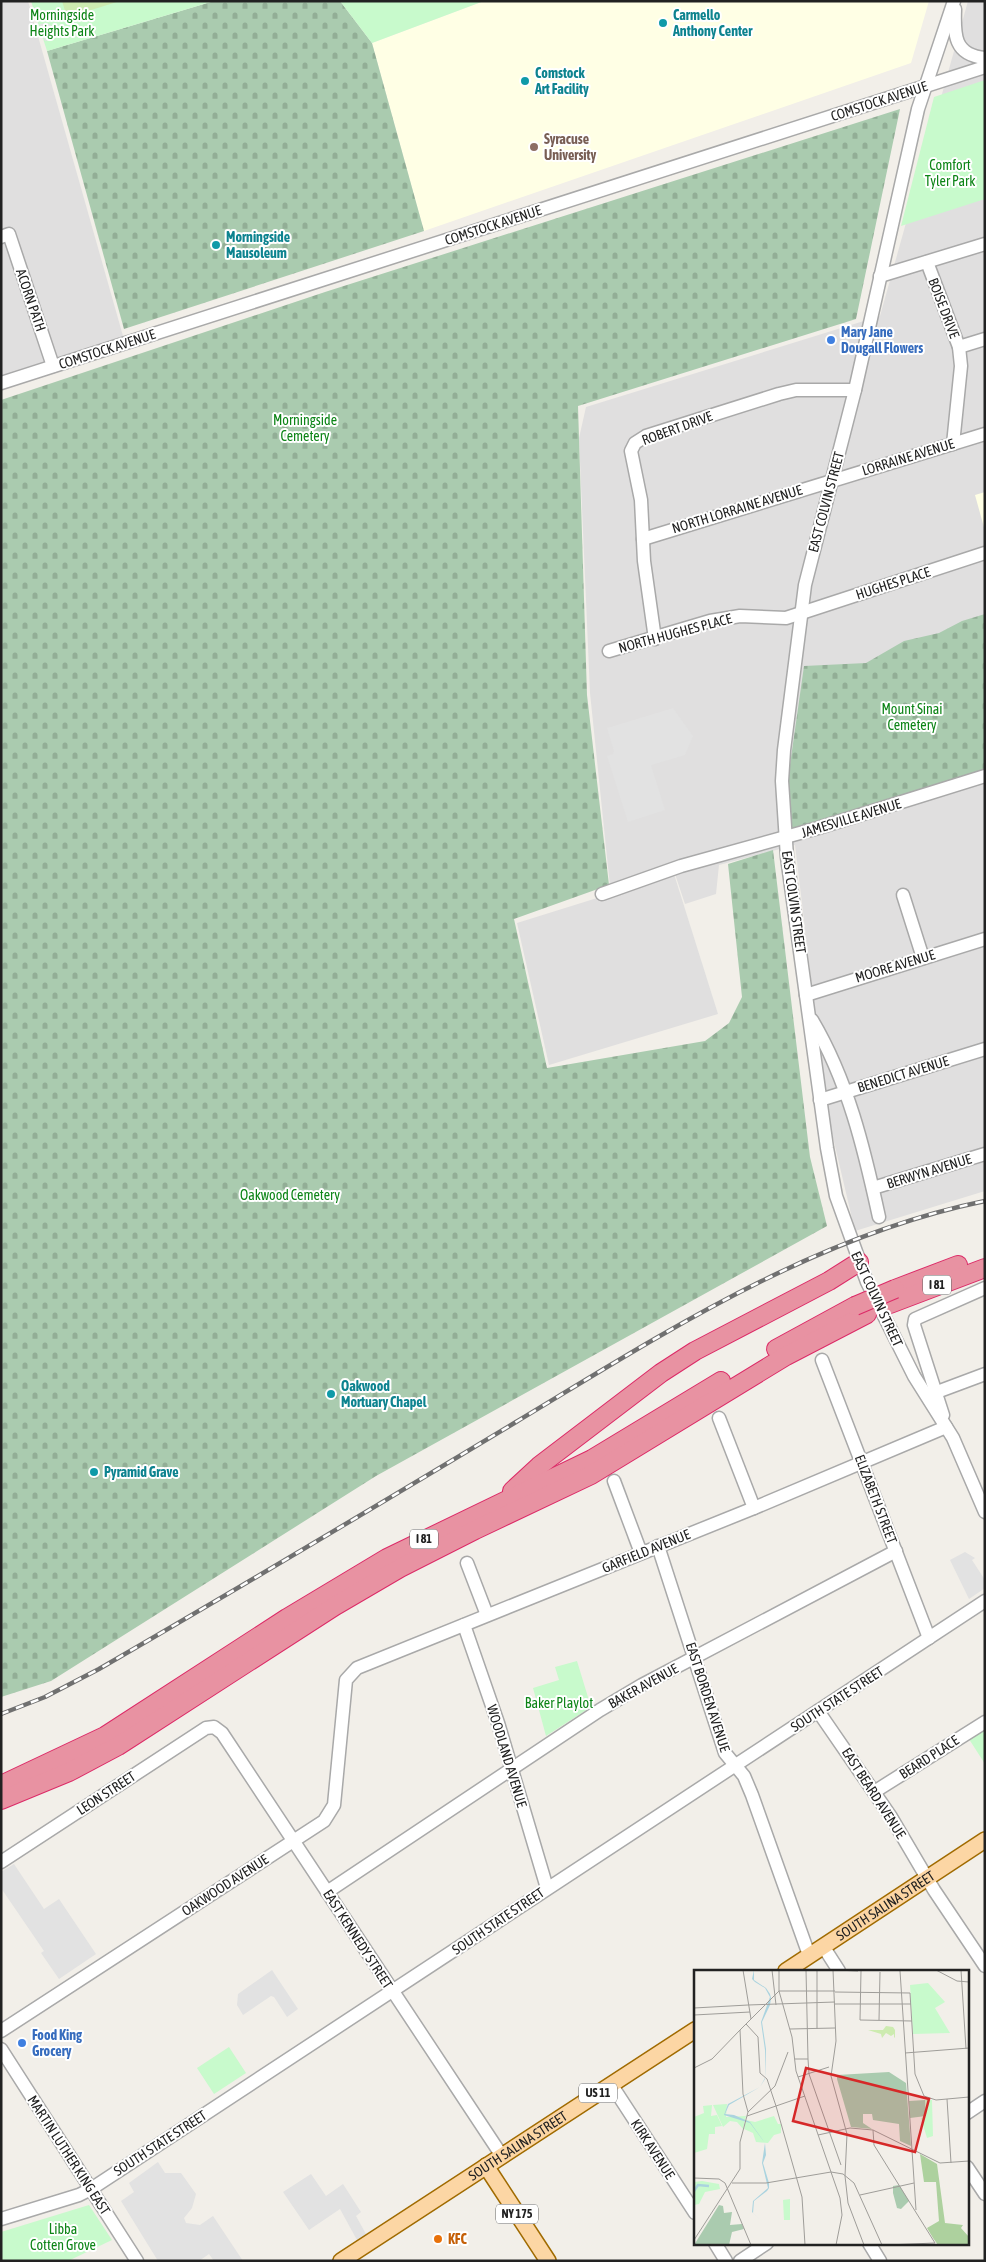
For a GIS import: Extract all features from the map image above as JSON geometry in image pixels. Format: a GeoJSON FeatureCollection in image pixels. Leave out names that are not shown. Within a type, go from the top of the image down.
{"type":"FeatureCollection","features":[{"type":"Feature","properties":{"kind":"highway","name":"I 81"},"geometry":{"type":"LineString","coordinates":[[1,1785],[105,1736],[287,1618],[387,1558],[592,1459],[808,1330],[861,1310],[985,1256]]}},
{"type":"Feature","properties":{"kind":"highway"},"geometry":{"type":"LineString","coordinates":[[494,1506],[539,1466],[590,1430],[661,1373],[695,1351],[829,1281],[859,1262]]}},
{"type":"Feature","properties":{"kind":"highway","name":"I 81"},"geometry":{"type":"LineString","coordinates":[[892,1297],[985,1268]]}},
{"type":"Feature","properties":{"kind":"highway","name":"I 81"},"geometry":{"type":"LineString","coordinates":[[1,1800],[70,1772],[118,1746],[335,1606],[425,1556],[591,1475],[861,1310]]}},
{"type":"Feature","properties":{"kind":"main road","name":"SOUTH SALINA STREET"},"geometry":{"type":"LineString","coordinates":[[787,1970],[985,1840]]}},
{"type":"Feature","properties":{"kind":"main road","name":"SOUTH SALINA STREET"},"geometry":{"type":"LineString","coordinates":[[344,2260],[694,2031]]}},
{"type":"Feature","properties":{"kind":"main road","name":"NY 175"},"geometry":{"type":"LineString","coordinates":[[486,2166],[548,2261]]}},
{"type":"Feature","properties":{"kind":"street"},"geometry":{"type":"LineString","coordinates":[[955,1],[958,44],[966,53],[985,58]]}},
{"type":"Feature","properties":{"kind":"street","name":"EAST COLVIN STREET"},"geometry":{"type":"LineString","coordinates":[[955,1],[926,86],[898,189],[854,390],[811,556],[800,613],[782,781],[785,837],[820,1100],[836,1196],[859,1262],[914,1376],[946,1427],[969,1472],[985,1512]]}},
{"type":"Feature","properties":{"kind":"street","name":"COMSTOCK AVENUE"},"geometry":{"type":"LineString","coordinates":[[1,383],[985,67]]}},
{"type":"Feature","properties":{"kind":"street","name":"ACORN PATH"},"geometry":{"type":"LineString","coordinates":[[5,235],[53,366]]}},
{"type":"Feature","properties":{"kind":"street"},"geometry":{"type":"LineString","coordinates":[[880,276],[985,244]]}},
{"type":"Feature","properties":{"kind":"street","name":"BOISE DRIVE"},"geometry":{"type":"LineString","coordinates":[[927,262],[959,347],[961,366],[953,444]]}},
{"type":"Feature","properties":{"kind":"street"},"geometry":{"type":"LineString","coordinates":[[959,347],[985,339]]}},
{"type":"Feature","properties":{"kind":"street","name":"ROBERT DRIVE"},"geometry":{"type":"LineString","coordinates":[[655,639],[643,539],[641,500],[631,451],[635,444],[646,436],[779,394],[796,390],[854,390]]}},
{"type":"Feature","properties":{"kind":"street","name":"LORRAINE AVENUE"},"geometry":{"type":"LineString","coordinates":[[831,480],[985,434]]}},
{"type":"Feature","properties":{"kind":"street","name":"NORTH LORRAINE AVENUE"},"geometry":{"type":"LineString","coordinates":[[643,539],[831,480]]}},
{"type":"Feature","properties":{"kind":"street","name":"HUGHES PLACE"},"geometry":{"type":"LineString","coordinates":[[800,613],[985,553]]}},
{"type":"Feature","properties":{"kind":"street","name":"NORTH HUGHES PLACE"},"geometry":{"type":"LineString","coordinates":[[609,651],[655,639],[710,621],[740,616],[786,618],[800,613]]}},
{"type":"Feature","properties":{"kind":"street","name":"JAMESVILLE AVENUE"},"geometry":{"type":"LineString","coordinates":[[602,894],[681,866],[785,837],[985,776]]}},
{"type":"Feature","properties":{"kind":"street"},"geometry":{"type":"LineString","coordinates":[[903,895],[923,958]]}},
{"type":"Feature","properties":{"kind":"street","name":"MOORE AVENUE"},"geometry":{"type":"LineString","coordinates":[[806,994],[985,939]]}},
{"type":"Feature","properties":{"kind":"street","name":"EAST COLVIN STREET"},"geometry":{"type":"LineString","coordinates":[[808,1013],[828,1047],[847,1092],[879,1217]]}},
{"type":"Feature","properties":{"kind":"street","name":"BENEDICT AVENUE"},"geometry":{"type":"LineString","coordinates":[[820,1100],[985,1048]]}},
{"type":"Feature","properties":{"kind":"street","name":"BERWYN AVENUE"},"geometry":{"type":"LineString","coordinates":[[873,1188],[985,1154]]}},
{"type":"Feature","properties":{"kind":"street","name":"EAST COLVIN STREET"},"geometry":{"type":"LineString","coordinates":[[946,1427],[930,1369],[914,1325],[915,1319],[985,1288]]}},
{"type":"Feature","properties":{"kind":"street","name":"ELIZABETH STREET"},"geometry":{"type":"LineString","coordinates":[[822,1360],[929,1638]]}},
{"type":"Feature","properties":{"kind":"street"},"geometry":{"type":"LineString","coordinates":[[914,1376],[930,1369]]}},
{"type":"Feature","properties":{"kind":"street"},"geometry":{"type":"LineString","coordinates":[[937,1392],[985,1374]]}},
{"type":"Feature","properties":{"kind":"street"},"geometry":{"type":"LineString","coordinates":[[719,1418],[754,1508]]}},
{"type":"Feature","properties":{"kind":"street","name":"GARFIELD AVENUE"},"geometry":{"type":"LineString","coordinates":[[348,1676],[365,1664],[754,1508],[946,1427]]}},
{"type":"Feature","properties":{"kind":"street"},"geometry":{"type":"LineString","coordinates":[[614,1481],[641,1553]]}},
{"type":"Feature","properties":{"kind":"street","name":"EAST BORDEN AVENUE"},"geometry":{"type":"LineString","coordinates":[[658,1546],[725,1753],[744,1776],[752,1795],[809,1955]]}},
{"type":"Feature","properties":{"kind":"street","name":"BAKER AVENUE"},"geometry":{"type":"LineString","coordinates":[[327,1892],[600,1710],[642,1685],[896,1550]]}},
{"type":"Feature","properties":{"kind":"street"},"geometry":{"type":"LineString","coordinates":[[466,1563],[487,1615]]}},
{"type":"Feature","properties":{"kind":"street","name":"SOUTH STATE STREET"},"geometry":{"type":"LineString","coordinates":[[1,2219],[79,2195],[91,2189],[985,1601]]}},
{"type":"Feature","properties":{"kind":"street","name":"WOODLAND AVENUE"},"geometry":{"type":"LineString","coordinates":[[464,1625],[498,1723],[547,1888]]}},
{"type":"Feature","properties":{"kind":"street","name":"OAKWOOD AVENUE"},"geometry":{"type":"LineString","coordinates":[[1,2032],[324,1821],[334,1805],[348,1676]]}},
{"type":"Feature","properties":{"kind":"street","name":"EAST BEARD AVENUE"},"geometry":{"type":"LineString","coordinates":[[818,1711],[874,1792],[927,1878],[985,1966]]}},
{"type":"Feature","properties":{"kind":"street","name":"BEARD PLACE"},"geometry":{"type":"LineString","coordinates":[[874,1792],[985,1722]]}},
{"type":"Feature","properties":{"kind":"street","name":"EAST KENNEDY STREET"},"geometry":{"type":"LineString","coordinates":[[212,1726],[222,1733],[502,2156]]}},
{"type":"Feature","properties":{"kind":"street","name":"LEON STREET"},"geometry":{"type":"LineString","coordinates":[[1,1862],[206,1728],[212,1726]]}},
{"type":"Feature","properties":{"kind":"street"},"geometry":{"type":"LineString","coordinates":[[823,1946],[838,1970]]}},
{"type":"Feature","properties":{"kind":"street","name":"MARTIN LUTHER KING EAST"},"geometry":{"type":"LineString","coordinates":[[1,2049],[137,2261]]}},
{"type":"Feature","properties":{"kind":"street","name":"KIRK AVENUE"},"geometry":{"type":"LineString","coordinates":[[611,2084],[694,2211]]}},
{"type":"Feature","properties":{"kind":"street"},"geometry":{"type":"LineString","coordinates":[[968,2112],[985,2101]]}},
{"type":"Feature","properties":{"kind":"street"},"geometry":{"type":"LineString","coordinates":[[968,2168],[985,2194]]}},
{"type":"Feature","properties":{"kind":"street"},"geometry":{"type":"LineString","coordinates":[[716,2244],[726,2261]]}},
{"type":"Feature","properties":{"kind":"street"},"geometry":{"type":"LineString","coordinates":[[740,2261],[766,2244]]}},
{"type":"Feature","properties":{"kind":"street"},"geometry":{"type":"LineString","coordinates":[[870,2244],[880,2261]]}},
{"type":"Feature","properties":{"kind":"shaded area"},"geometry":{"type":"Polygon","coordinates":[[[1,1],[28,1],[125,343],[1,383],[1,1]]]}},
{"type":"Feature","properties":{"kind":"shaded area","name":"Syracuse University"},"geometry":{"type":"Polygon","coordinates":[[[484,1],[929,1],[911,63],[424,231],[372,43],[484,1]]]}},
{"type":"Feature","properties":{"kind":"shaded area"},"geometry":{"type":"Polygon","coordinates":[[[968,1],[985,1],[985,1191],[855,1231],[827,1112],[795,845],[719,865],[716,894],[685,904],[672,865],[610,886],[590,693],[579,438],[586,407],[880,316],[968,1]]]}},
{"type":"Feature","properties":{"kind":"shaded area"},"geometry":{"type":"Polygon","coordinates":[[[47,23],[57,29],[75,28],[75,32],[45,41],[40,24],[47,23]]]}},
{"type":"Feature","properties":{"kind":"shaded area"},"geometry":{"type":"Polygon","coordinates":[[[985,492],[985,531],[975,495],[985,492]]]}},
{"type":"Feature","properties":{"kind":"shaded area"},"geometry":{"type":"Polygon","coordinates":[[[673,708],[693,736],[685,755],[651,765],[665,810],[628,822],[607,756],[613,754],[614,751],[607,728],[673,708]]]}},
{"type":"Feature","properties":{"kind":"shaded area"},"geometry":{"type":"Polygon","coordinates":[[[674,874],[718,1014],[549,1065],[517,923],[674,874]]]}},
{"type":"Feature","properties":{"kind":"shaded area"},"geometry":{"type":"Polygon","coordinates":[[[965,1552],[975,1558],[972,1560],[985,1580],[985,1588],[969,1599],[950,1560],[965,1552]]]}},
{"type":"Feature","properties":{"kind":"shaded area"},"geometry":{"type":"Polygon","coordinates":[[[14,1864],[44,1909],[59,1899],[96,1954],[59,1979],[41,1953],[44,1951],[1,1888],[1,1872],[14,1864]]]}},
{"type":"Feature","properties":{"kind":"shaded area"},"geometry":{"type":"Polygon","coordinates":[[[272,1970],[298,2009],[287,2017],[274,1997],[271,1996],[243,2015],[237,2005],[238,1994],[272,1970]]]}},
{"type":"Feature","properties":{"kind":"shaded area"},"geometry":{"type":"Polygon","coordinates":[[[158,2162],[165,2173],[181,2173],[196,2194],[192,2208],[184,2218],[186,2223],[200,2225],[213,2216],[243,2261],[214,2261],[209,2254],[199,2261],[158,2261],[121,2201],[134,2192],[129,2183],[158,2162]]]}},
{"type":"Feature","properties":{"kind":"shaded area"},"geometry":{"type":"Polygon","coordinates":[[[311,2174],[326,2196],[343,2184],[361,2212],[356,2216],[366,2234],[357,2240],[340,2209],[309,2230],[283,2192],[311,2174]]]}},
{"type":"Feature","properties":{"kind":"green space","name":"Morningside Heights Park"},"geometry":{"type":"Polygon","coordinates":[[[31,1],[214,1],[47,51],[31,1]]]}},
{"type":"Feature","properties":{"kind":"green space"},"geometry":{"type":"Polygon","coordinates":[[[62,1],[120,1],[88,11],[66,14],[62,1]]]}},
{"type":"Feature","properties":{"kind":"green space"},"geometry":{"type":"Polygon","coordinates":[[[214,1],[340,1],[372,43],[424,231],[124,329],[47,51],[214,1]]]}},
{"type":"Feature","properties":{"kind":"green space"},"geometry":{"type":"Polygon","coordinates":[[[340,1],[484,1],[372,43],[340,1]]]}},
{"type":"Feature","properties":{"kind":"green space","name":"Comfort Tyler Park"},"geometry":{"type":"Polygon","coordinates":[[[985,80],[985,199],[901,226],[934,97],[985,80]]]}},
{"type":"Feature","properties":{"kind":"green space","name":"Oakwood Cemetery"},"geometry":{"type":"Polygon","coordinates":[[[900,109],[856,319],[578,406],[587,695],[609,885],[514,919],[547,1068],[705,1041],[729,1023],[742,997],[728,864],[773,850],[810,1157],[827,1226],[376,1476],[51,1681],[1,1697],[1,400],[325,292],[900,109]]]}},
{"type":"Feature","properties":{"kind":"green space","name":"Mount Sinai Cemetery"},"geometry":{"type":"Polygon","coordinates":[[[985,614],[985,770],[792,829],[788,779],[804,666],[866,663],[904,641],[939,633],[962,621],[985,614]]]}},
{"type":"Feature","properties":{"kind":"green space","name":"Baker Playlot"},"geometry":{"type":"Polygon","coordinates":[[[577,1661],[591,1707],[546,1736],[533,1688],[559,1680],[555,1667],[577,1661]]]}},
{"type":"Feature","properties":{"kind":"green space"},"geometry":{"type":"Polygon","coordinates":[[[985,1726],[985,1764],[967,1736],[985,1726]]]}},
{"type":"Feature","properties":{"kind":"green space"},"geometry":{"type":"Polygon","coordinates":[[[229,2047],[246,2073],[214,2094],[197,2068],[229,2047]]]}},
{"type":"Feature","properties":{"kind":"green space","name":"Libba Cotten Grove"},"geometry":{"type":"Polygon","coordinates":[[[89,2205],[112,2240],[68,2261],[1,2261],[1,2232],[89,2205]]]}},
{"type":"Feature","properties":{"kind":"railway"},"geometry":{"type":"LineString","coordinates":[[1,1714],[45,1697],[99,1669],[684,1322],[742,1291],[800,1263],[860,1238],[922,1217],[985,1201]]}},
{"type":"Feature","properties":{"kind":"place","name":"Carmello Anthony Center"},"geometry":{"type":"Point","coordinates":[663,23]}},
{"type":"Feature","properties":{"kind":"place","name":"Comstock Art Facility"},"geometry":{"type":"Point","coordinates":[525,81]}},
{"type":"Feature","properties":{"kind":"place","name":"Syracuse University"},"geometry":{"type":"Point","coordinates":[534,147]}},
{"type":"Feature","properties":{"kind":"place","name":"Morningside Mausoleum"},"geometry":{"type":"Point","coordinates":[216,245]}},
{"type":"Feature","properties":{"kind":"place","name":"Mary Jane Dougall Flowers"},"geometry":{"type":"Point","coordinates":[831,340]}},
{"type":"Feature","properties":{"kind":"place","name":"Oakwood Mortuary Chapel"},"geometry":{"type":"Point","coordinates":[331,1394]}},
{"type":"Feature","properties":{"kind":"place","name":"Pyramid Grave"},"geometry":{"type":"Point","coordinates":[94,1472]}},
{"type":"Feature","properties":{"kind":"place","name":"Food King Grocery"},"geometry":{"type":"Point","coordinates":[22,2043]}},
{"type":"Feature","properties":{"kind":"place","name":"KFC"},"geometry":{"type":"Point","coordinates":[438,2239]}},
{"type":"Feature","properties":{"kind":"park label","name":"Morningside Cemetery"},"geometry":{"type":"Point","coordinates":[305,428]}}]}
